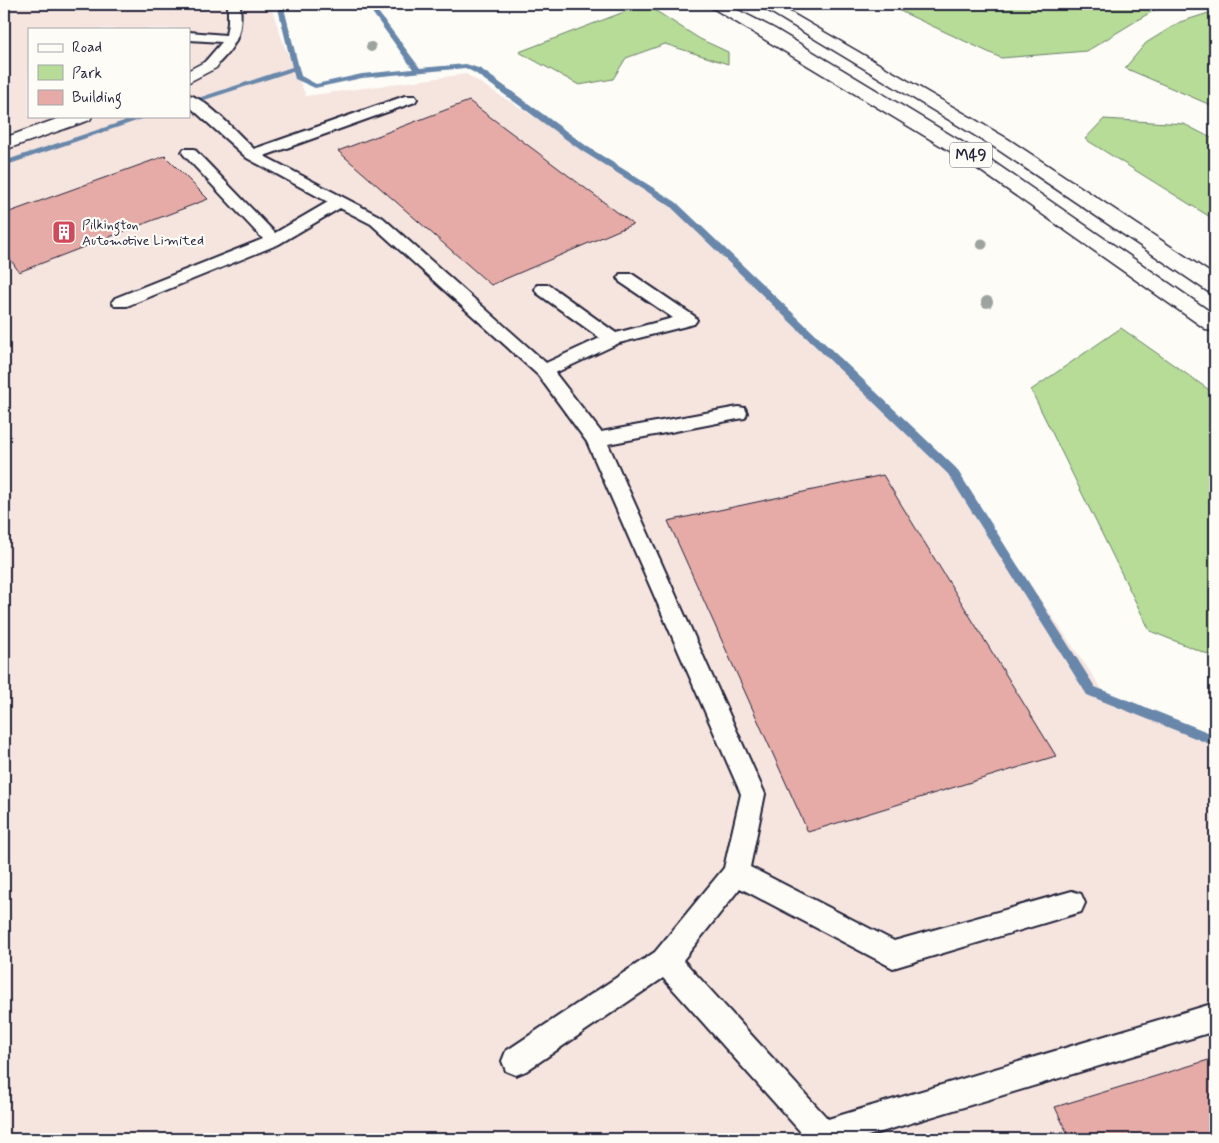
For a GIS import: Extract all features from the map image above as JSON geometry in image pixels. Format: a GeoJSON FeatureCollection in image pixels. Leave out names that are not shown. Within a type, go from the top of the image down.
{"type":"FeatureCollection","features":[{"type":"Feature","properties":{"kind":"main road","name":"M49"},"geometry":{"type":"LineString","coordinates":[[714,4],[769,33],[975,158],[1215,326]]}},
{"type":"Feature","properties":{"kind":"main road","name":"M49"},"geometry":{"type":"LineString","coordinates":[[765,4],[1001,143],[1215,286]]}},
{"type":"Feature","properties":{"kind":"main road"},"geometry":{"type":"LineString","coordinates":[[190,76],[210,64]]}},
{"type":"Feature","properties":{"kind":"main road"},"geometry":{"type":"LineString","coordinates":[[4,144],[77,118]]}},
{"type":"Feature","properties":{"kind":"lane"},"geometry":{"type":"LineString","coordinates":[[210,64],[225,50],[232,39],[236,27],[234,4]]}},
{"type":"Feature","properties":{"kind":"lane"},"geometry":{"type":"LineString","coordinates":[[190,36],[232,39]]}},
{"type":"Feature","properties":{"kind":"lane"},"geometry":{"type":"LineString","coordinates":[[252,155],[410,99]]}},
{"type":"Feature","properties":{"kind":"lane"},"geometry":{"type":"LineString","coordinates":[[190,100],[213,118],[252,155],[378,222],[544,371],[596,440],[752,794],[736,873],[665,960],[516,1061]]}},
{"type":"Feature","properties":{"kind":"lane"},"geometry":{"type":"LineString","coordinates":[[189,152],[273,241]]}},
{"type":"Feature","properties":{"kind":"lane"},"geometry":{"type":"LineString","coordinates":[[121,302],[273,241],[339,202]]}},
{"type":"Feature","properties":{"kind":"lane"},"geometry":{"type":"LineString","coordinates":[[544,371],[613,339],[688,320],[626,278]]}},
{"type":"Feature","properties":{"kind":"lane"},"geometry":{"type":"LineString","coordinates":[[542,289],[613,339]]}},
{"type":"Feature","properties":{"kind":"lane"},"geometry":{"type":"LineString","coordinates":[[596,440],[738,412]]}},
{"type":"Feature","properties":{"kind":"lane"},"geometry":{"type":"LineString","coordinates":[[736,873],[893,955],[1072,903]]}},
{"type":"Feature","properties":{"kind":"lane"},"geometry":{"type":"LineString","coordinates":[[665,960],[823,1135],[1215,1017]]}},
{"type":"Feature","properties":{"kind":"shaded area"},"geometry":{"type":"Polygon","coordinates":[[[4,4],[270,4],[284,45],[306,96],[466,74],[673,204],[952,471],[1113,705],[1215,741],[1215,1139],[4,1139],[4,4]]]}},
{"type":"Feature","properties":{"kind":"green space"},"geometry":{"type":"Polygon","coordinates":[[[645,4],[700,39],[728,52],[728,64],[665,44],[626,58],[613,79],[579,85],[519,52],[645,4]]]}},
{"type":"Feature","properties":{"kind":"green space"},"geometry":{"type":"Polygon","coordinates":[[[885,4],[1164,4],[1087,51],[1001,58],[885,4]]]}},
{"type":"Feature","properties":{"kind":"green space"},"geometry":{"type":"Polygon","coordinates":[[[1215,11],[1215,107],[1125,68],[1146,43],[1180,22],[1215,11]]]}},
{"type":"Feature","properties":{"kind":"green space"},"geometry":{"type":"Polygon","coordinates":[[[1104,119],[1184,124],[1215,140],[1215,220],[1085,139],[1104,119]]]}},
{"type":"Feature","properties":{"kind":"green space"},"geometry":{"type":"Polygon","coordinates":[[[1121,328],[1215,394],[1215,657],[1150,631],[1031,390],[1121,328]]]}},
{"type":"Feature","properties":{"kind":"building"},"geometry":{"type":"Polygon","coordinates":[[[469,101],[633,224],[491,285],[338,151],[469,101]]]}},
{"type":"Feature","properties":{"kind":"building","name":"Pilkington Automotive Limited"},"geometry":{"type":"Polygon","coordinates":[[[165,156],[208,199],[19,272],[4,250],[4,214],[165,156]]]}},
{"type":"Feature","properties":{"kind":"building"},"geometry":{"type":"Polygon","coordinates":[[[883,475],[1056,756],[808,832],[668,521],[883,475]]]}},
{"type":"Feature","properties":{"kind":"building"},"geometry":{"type":"Polygon","coordinates":[[[1215,1058],[1215,1139],[1070,1139],[1055,1107],[1215,1058]]]}},
{"type":"Feature","properties":{"kind":"waterway"},"geometry":{"type":"LineString","coordinates":[[280,4],[296,68]]}},
{"type":"Feature","properties":{"kind":"waterway"},"geometry":{"type":"LineString","coordinates":[[369,4],[418,70]]}},
{"type":"Feature","properties":{"kind":"waterway"},"geometry":{"type":"LineString","coordinates":[[296,68],[298,77],[315,86],[362,76],[466,66],[478,71],[585,149],[673,204],[952,471],[1091,691],[1215,741]]}},
{"type":"Feature","properties":{"kind":"waterway"},"geometry":{"type":"LineString","coordinates":[[190,103],[296,68]]}},
{"type":"Feature","properties":{"kind":"waterway"},"geometry":{"type":"LineString","coordinates":[[4,164],[141,118]]}},
{"type":"Feature","properties":{"kind":"place","name":"Pilkington Automotive Limited"},"geometry":{"type":"Point","coordinates":[64,232]}}]}
